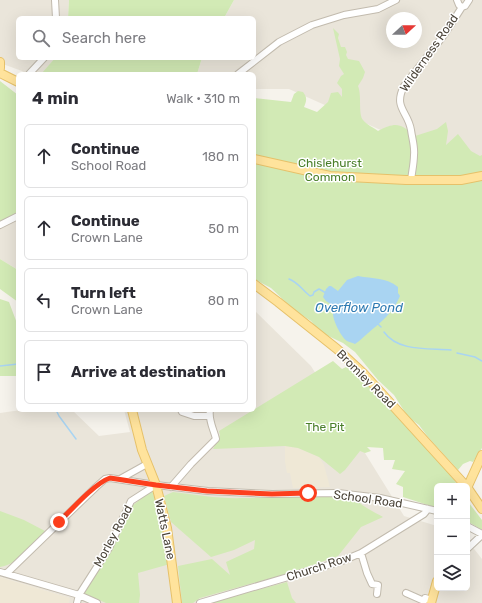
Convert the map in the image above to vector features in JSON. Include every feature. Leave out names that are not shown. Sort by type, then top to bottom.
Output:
[{"type":"main road","points":[[0,62],[0,68]]},
{"type":"main road","points":[[0,73],[16,81]]},
{"type":"main road","points":[[256,159],[330,176],[411,180],[461,180],[482,176]]},
{"type":"main road","name":"Bromley Road","points":[[256,286],[337,349],[364,374],[463,483]]},
{"type":"main road","name":"Watts Lane","points":[[132,412],[142,450],[156,485],[167,528],[177,603]]},
{"type":"main road","points":[[469,483],[482,455]]},
{"type":"main road","name":"Bromley Road","points":[[470,491],[482,509]]},
{"type":"main road","points":[[431,602],[434,591]]},
{"type":"street","points":[[55,0],[56,16]]},
{"type":"street","points":[[256,60],[279,42],[306,28],[337,16],[378,8],[396,0]]},
{"type":"street","points":[[457,0],[458,4],[462,7]]},
{"type":"street","name":"Wilderness Road","points":[[411,180],[414,154],[411,127],[400,105],[399,98],[408,81],[444,35],[462,7],[465,6],[469,0]]},
{"type":"street","points":[[31,72],[42,60]]},
{"type":"street","points":[[241,72],[256,60]]},
{"type":"street","points":[[0,226],[16,217]]},
{"type":"street","points":[[171,487],[190,464],[216,439],[210,413],[194,416],[182,412]]},
{"type":"street","points":[[3,572],[105,479],[120,479],[147,464]]},
{"type":"street","name":"School Road","points":[[120,479],[207,491],[272,494],[338,493],[380,498],[434,510]]},
{"type":"street","name":"Morley Road","points":[[77,603],[79,595],[109,548],[132,501],[156,485]]},
{"type":"street","name":"Church Row","points":[[200,603],[342,561],[361,553],[424,514],[428,509]]},
{"type":"street","points":[[470,528],[482,534],[470,546]]},
{"type":"street","points":[[361,553],[366,573],[372,584],[378,585],[377,594]]},
{"type":"street","points":[[3,572],[79,595],[97,603]]},
{"type":"street","points":[[406,593],[424,601],[425,598],[431,602]]},
{"type":"shaded area","points":[[0,0],[69,0],[68,16],[16,16],[16,60],[53,60],[44,72],[24,72],[0,63]]},
{"type":"shaded area","points":[[234,0],[482,0],[482,173],[479,174],[289,89],[256,89],[256,72],[198,72],[201,60],[256,60],[256,16],[225,16]]},
{"type":"shaded area","points":[[16,219],[16,269],[0,259],[0,226]]},
{"type":"shaded area","points":[[256,312],[311,366],[404,516],[434,525],[434,591],[470,591],[470,544],[482,559],[482,603],[69,603],[69,598],[0,577],[0,413],[16,411],[16,412],[74,412],[99,436],[130,432],[125,412],[256,412]]},
{"type":"shaded area","points":[[285,446],[298,448],[319,457],[324,465],[330,487],[293,488],[290,473],[287,473]]},
{"type":"shaded area","points":[[0,577],[70,598],[69,603],[0,603]]},
{"type":"green space","points":[[69,0],[234,0],[225,16],[68,16]]},
{"type":"green space","name":"Chislehurst Common","points":[[333,28],[339,34],[338,38],[341,47],[345,47],[348,59],[359,61],[365,72],[358,86],[361,113],[363,120],[366,123],[378,131],[389,126],[398,125],[405,128],[415,136],[437,129],[446,122],[448,131],[446,145],[458,134],[471,151],[480,156],[482,155],[482,448],[473,462],[470,461],[463,464],[458,470],[419,425],[408,417],[394,395],[378,380],[355,352],[343,343],[320,332],[311,321],[294,310],[271,288],[256,280],[256,98],[291,102],[294,94],[298,91],[303,92],[306,99],[304,107],[317,112],[328,102],[331,93],[338,92],[342,97],[342,89],[337,83],[344,74],[339,66],[340,59]]},
{"type":"green space","points":[[53,60],[201,60],[198,72],[43,72]]},
{"type":"green space","points":[[0,81],[16,93],[16,214],[0,223]]},
{"type":"green space","points":[[0,259],[16,269],[16,301],[0,289]]},
{"type":"green space","points":[[0,299],[9,302],[16,321],[16,376],[0,376]]},
{"type":"green space","name":"The Pit","points":[[333,361],[342,369],[348,366],[365,381],[450,473],[456,483],[434,483],[434,507],[403,497],[403,487],[396,484],[405,471],[392,469],[395,460],[384,460],[383,448],[367,447],[371,451],[365,453],[360,451],[340,474],[319,457],[298,448],[285,446],[213,449],[220,435],[219,431],[250,412],[256,412],[256,408]]},
{"type":"green space","points":[[152,490],[165,533],[170,564],[138,573],[140,595],[139,603],[106,603],[83,593],[132,506]]},
{"type":"green space","points":[[173,492],[226,498],[329,496],[357,500],[365,507],[383,517],[361,527],[338,556],[293,572],[200,598],[193,603],[182,603],[178,566],[212,559],[230,575],[226,562],[254,549],[255,540],[234,550],[211,557],[171,522],[164,496]]},
{"type":"green space","points":[[470,504],[482,520],[482,530],[470,523]]},
{"type":"green space","points":[[0,511],[24,520],[45,531],[19,558],[0,567]]},
{"type":"green space","points":[[287,582],[292,598],[296,603],[207,603]]},
{"type":"water","name":"Overflow Pond","points":[[358,276],[389,281],[398,287],[398,293],[400,296],[386,317],[355,344],[347,341],[342,336],[335,323],[333,312],[330,309],[332,305],[323,297],[329,286],[338,291],[347,280]]},
{"type":"waterway","points":[[289,279],[298,284],[310,296],[319,289],[326,293]]},
{"type":"waterway","points":[[377,323],[381,327]]},
{"type":"waterway","points":[[384,332],[397,343],[406,346],[424,349],[451,350]]},
{"type":"waterway","points":[[457,353],[475,357],[482,361]]},
{"type":"waterway","points":[[0,366],[16,364]]},
{"type":"waterway","points":[[57,412],[76,439]]},
{"type":"route","points":[[59,522],[105,479],[110,478],[207,491],[272,494],[308,493]]}]
